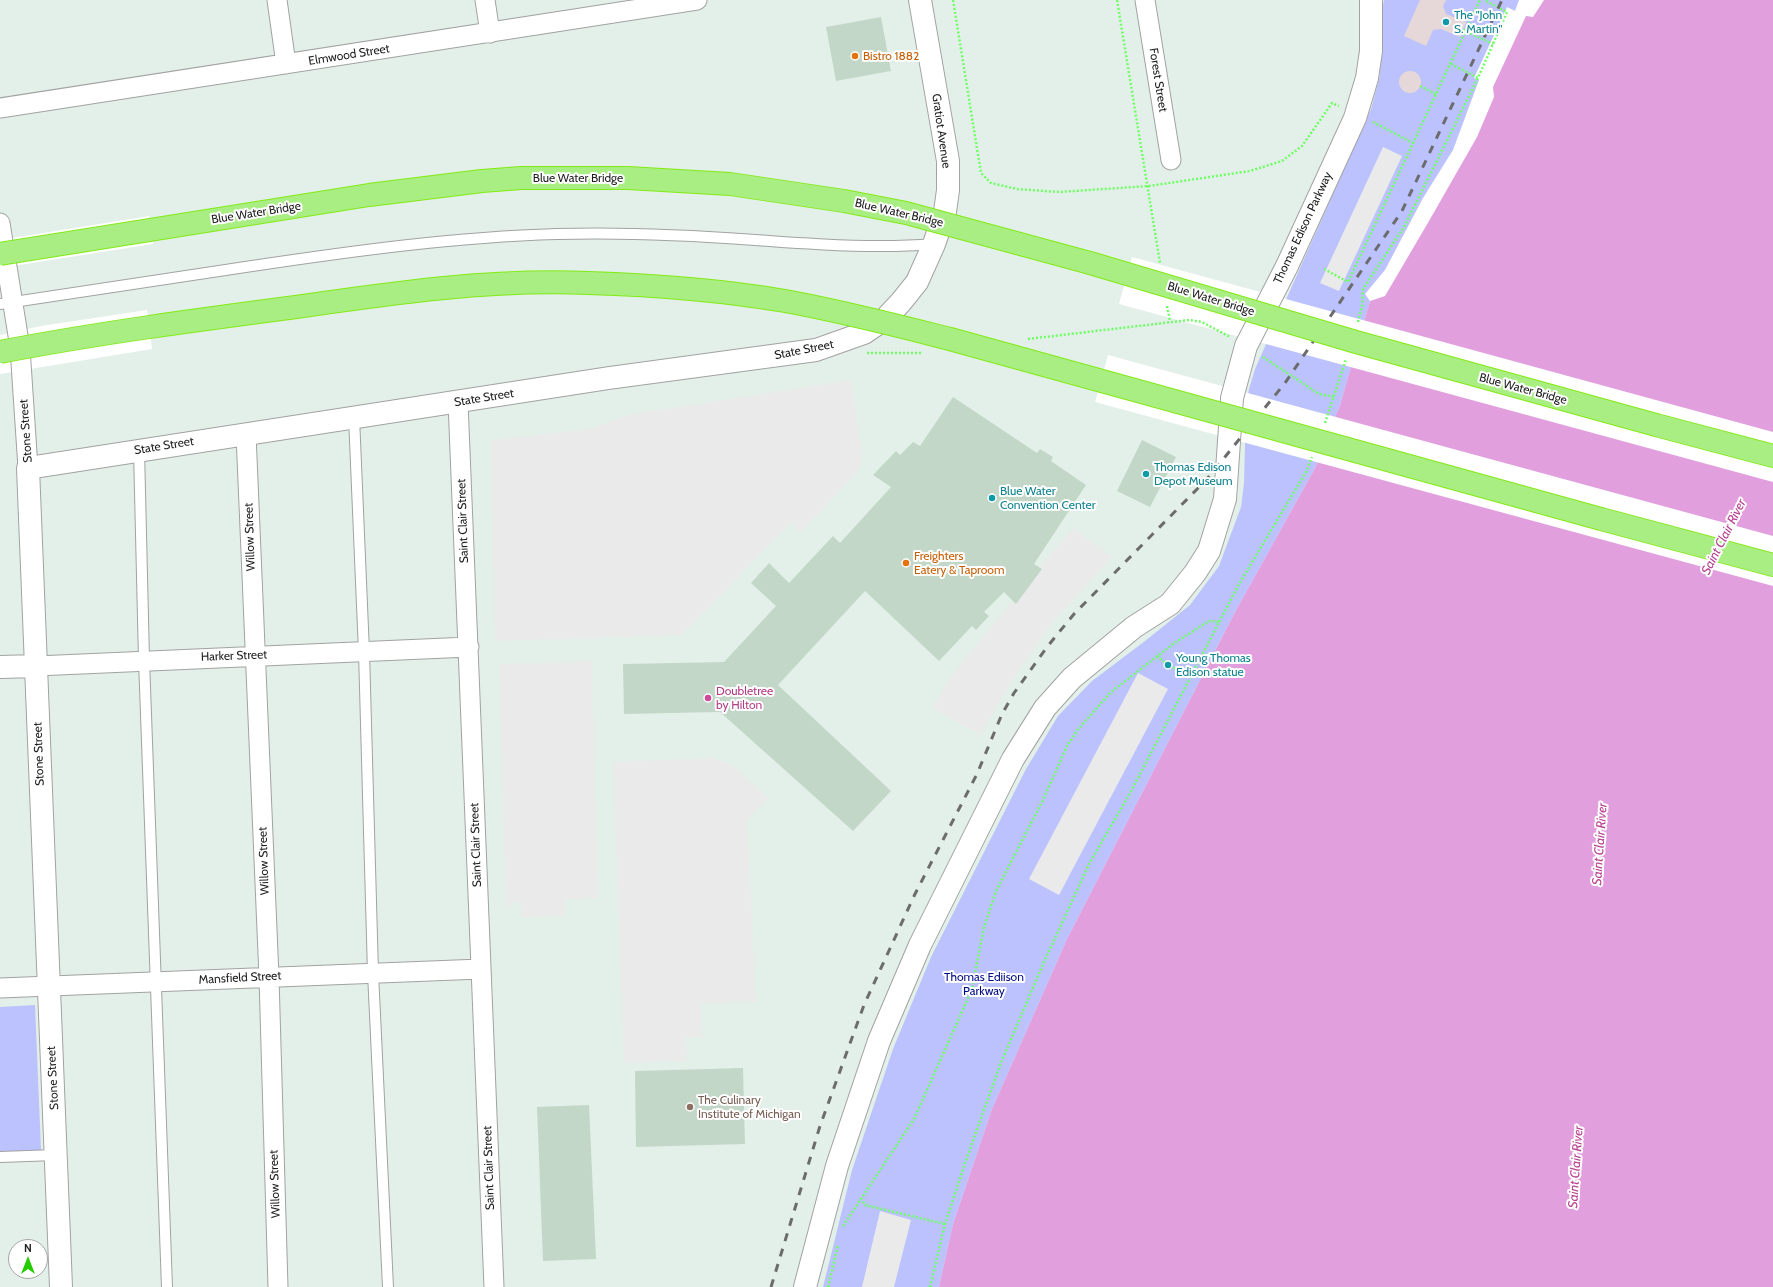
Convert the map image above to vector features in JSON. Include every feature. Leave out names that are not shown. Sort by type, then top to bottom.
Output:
[{"type":"highway","name":"Blue Water Bridge","points":[[0,254],[369,196],[482,181],[521,178],[628,178],[730,184],[790,192],[906,213],[1090,263],[1356,342],[1773,456]]},
{"type":"highway","points":[[0,352],[143,328],[368,297],[471,285],[523,282],[586,283],[722,292],[806,306],[871,319],[950,339],[1773,565]]},
{"type":"street","points":[[277,0],[286,64]]},
{"type":"street","points":[[486,0],[490,33]]},
{"type":"street","name":"Elmwood Street","points":[[0,108],[695,0]]},
{"type":"street","name":"Gratiot Avenue","points":[[917,282],[934,244],[945,212],[948,190],[948,161],[920,0]]},
{"type":"street","name":"Forest Street","points":[[1145,0],[1171,160]]},
{"type":"street","name":"Thomas Edison Parkway","points":[[805,1287],[837,1166],[879,1041],[920,945],[1013,759],[1045,708],[1072,678],[1134,627],[1170,604],[1195,574],[1209,551],[1221,517],[1225,499],[1232,398],[1246,346],[1286,266],[1356,113],[1367,78],[1371,51],[1371,0]]},
{"type":"street","name":"Stone Street","points":[[0,223],[7,303],[20,348],[28,468],[61,1287]]},
{"type":"street","name":"State Street","points":[[28,468],[609,378],[816,350],[864,333],[886,318],[917,282]]},
{"type":"street","name":"Saint Clair Street","points":[[458,402],[494,1287]]},
{"type":"street","name":"Willow Street","points":[[246,434],[269,977],[278,1287]]},
{"type":"street","name":"Harker Street","points":[[0,667],[364,652],[468,646]]},
{"type":"street","name":"Mansfield Street","points":[[0,988],[481,969]]},
{"type":"lane","points":[[7,303],[423,242],[492,236],[561,234],[651,235],[888,247],[934,244]]},
{"type":"lane","points":[[354,417],[364,652],[373,973],[388,1287]]},
{"type":"lane","points":[[139,450],[144,660],[167,1287]]},
{"type":"lane","points":[[0,1157],[56,1155]]},
{"type":"path","points":[[953,0],[981,173],[991,183],[1017,189],[1059,192],[1147,186],[1250,170],[1282,161],[1302,146],[1332,103],[1356,113],[1413,143]]},
{"type":"path","points":[[1117,0],[1161,268]]},
{"type":"path","points":[[1324,269],[1348,282],[1451,64],[1464,30],[1480,0]]},
{"type":"path","points":[[1355,329],[1362,306],[1363,289],[1404,227],[1478,78],[1508,12],[1484,0]]},
{"type":"path","points":[[1464,30],[1493,44]]},
{"type":"path","points":[[1451,64],[1478,78]]},
{"type":"path","points":[[1420,86],[1436,94]]},
{"type":"path","points":[[1166,298],[1170,321]]},
{"type":"path","points":[[1022,340],[1170,321],[1189,320],[1202,322],[1246,346],[1319,394],[1335,397]]},
{"type":"path","points":[[864,353],[929,352]]},
{"type":"path","points":[[1325,424],[1349,352]]},
{"type":"path","points":[[930,1287],[945,1224],[1000,1065],[1044,962],[1089,864],[1129,795],[1262,543],[1306,472],[1314,451]]},
{"type":"path","points":[[841,1231],[843,1224],[914,1119],[972,989],[984,926],[996,891],[1042,802],[1067,746],[1079,728],[1111,692],[1158,656],[1209,621],[1219,622]]},
{"type":"path","points":[[1158,656],[1168,665],[1191,676]]},
{"type":"path","points":[[861,1198],[865,1205],[945,1224]]},
{"type":"path","points":[[828,1287],[840,1238]]},
{"type":"green space","name":"Thomas Ediison Parkway","points":[[1384,0],[1527,0],[1465,141],[1370,301],[1340,405],[1315,468],[1235,612],[1067,939],[992,1109],[953,1224],[939,1287],[823,1287],[852,1170],[893,1049],[931,957],[1026,769],[1058,716],[1092,681],[1190,605],[1219,566],[1241,507],[1244,483],[1246,408],[1249,389],[1255,369],[1371,109],[1380,75],[1382,11]]},
{"type":"green space","points":[[35,1005],[41,1150],[0,1152],[0,1007]]},
{"type":"shaded area","points":[[1420,0],[1446,0],[1443,6],[1446,14],[1466,22],[1460,37],[1441,29],[1433,30],[1426,46],[1404,36]]},
{"type":"shaded area","points":[[1410,71],[1418,74],[1421,82],[1418,90],[1410,93],[1402,90],[1399,82],[1402,74]]},
{"type":"shaded area","points":[[1383,147],[1402,156],[1339,291],[1320,283]]},
{"type":"shaded area","points":[[851,380],[862,453],[859,470],[801,532],[791,522],[682,635],[495,641],[491,440],[591,429],[628,415]]},
{"type":"shaded area","points":[[1073,528],[1112,557],[1056,618],[1038,642],[1013,679],[980,735],[932,707],[956,670]]},
{"type":"shaded area","points":[[592,661],[598,898],[565,899],[565,916],[521,917],[521,903],[519,901],[512,903],[506,909],[499,664]]},
{"type":"shaded area","points":[[1138,673],[1168,689],[1059,895],[1029,879]]},
{"type":"shaded area","points":[[713,758],[732,765],[768,798],[747,821],[756,1002],[701,1003],[702,1037],[686,1037],[687,1061],[624,1062],[613,762]]},
{"type":"shaded area","points":[[880,1211],[911,1220],[894,1287],[862,1287]]},
{"type":"water","name":"Saint Clair River","points":[[1527,0],[1773,0],[1773,1287],[939,1287],[953,1224],[992,1109],[1067,939],[1235,612],[1315,468],[1340,405],[1370,301],[1379,295],[1465,141]]},
{"type":"pier","points":[[1519,0],[1544,0],[1533,17],[1526,16],[1493,87],[1494,97],[1477,137],[1429,221],[1385,296],[1370,301],[1365,294],[1385,270],[1423,198],[1453,150],[1479,80],[1474,78],[1507,7],[1515,11]]},
{"type":"pier","points":[[149,216],[153,244],[0,268],[0,240]]},
{"type":"pier","points":[[1132,257],[1773,432],[1773,482],[1119,304]]},
{"type":"pier","points":[[147,310],[152,349],[0,374],[0,335],[41,326]]},
{"type":"pier","points":[[1108,355],[1773,536],[1773,586],[1095,402]]},
{"type":"building","points":[[881,17],[891,71],[836,81],[826,27]]},
{"type":"building","points":[[953,397],[1037,453],[1040,449],[1053,457],[1051,461],[1086,485],[1034,564],[1042,569],[1016,604],[1004,592],[984,612],[989,616],[976,630],[972,626],[939,661],[865,591],[778,685],[891,791],[853,831],[720,712],[624,714],[623,664],[724,662],[776,606],[751,583],[769,563],[789,583],[833,536],[840,543],[891,487],[873,475],[896,451],[900,455],[913,442],[920,446]]},
{"type":"building","name":"Thomas Edison Depot Museum","points":[[1142,440],[1176,457],[1150,507],[1117,491]]},
{"type":"building","name":"The Culinary Institute of Michigan","points":[[743,1068],[745,1144],[636,1147],[635,1071]]},
{"type":"building","points":[[589,1105],[596,1259],[543,1261],[537,1107]]},
{"type":"railway","points":[[771,1287],[820,1126],[864,1005],[915,894],[977,774],[1002,714],[1014,693],[1047,647],[1074,614],[1207,479],[1285,383],[1402,211],[1502,0]]},
{"type":"place","name":"The \"John S. Martin\"","points":[[1446,22]]},
{"type":"place","name":"Bistro 1882","points":[[855,56]]},
{"type":"place","name":"Thomas Edison Depot Museum","points":[[1146,474]]},
{"type":"place","name":"Blue Water Convention Center","points":[[992,498]]},
{"type":"place","name":"Freighters Eatery & Taproom","points":[[906,563]]},
{"type":"place","name":"Young Thomas Edison statue","points":[[1168,665]]},
{"type":"place","name":"Doubletree by Hilton","points":[[708,698]]},
{"type":"place","name":"The Culinary Institute of Michigan","points":[[690,1107]]}]
